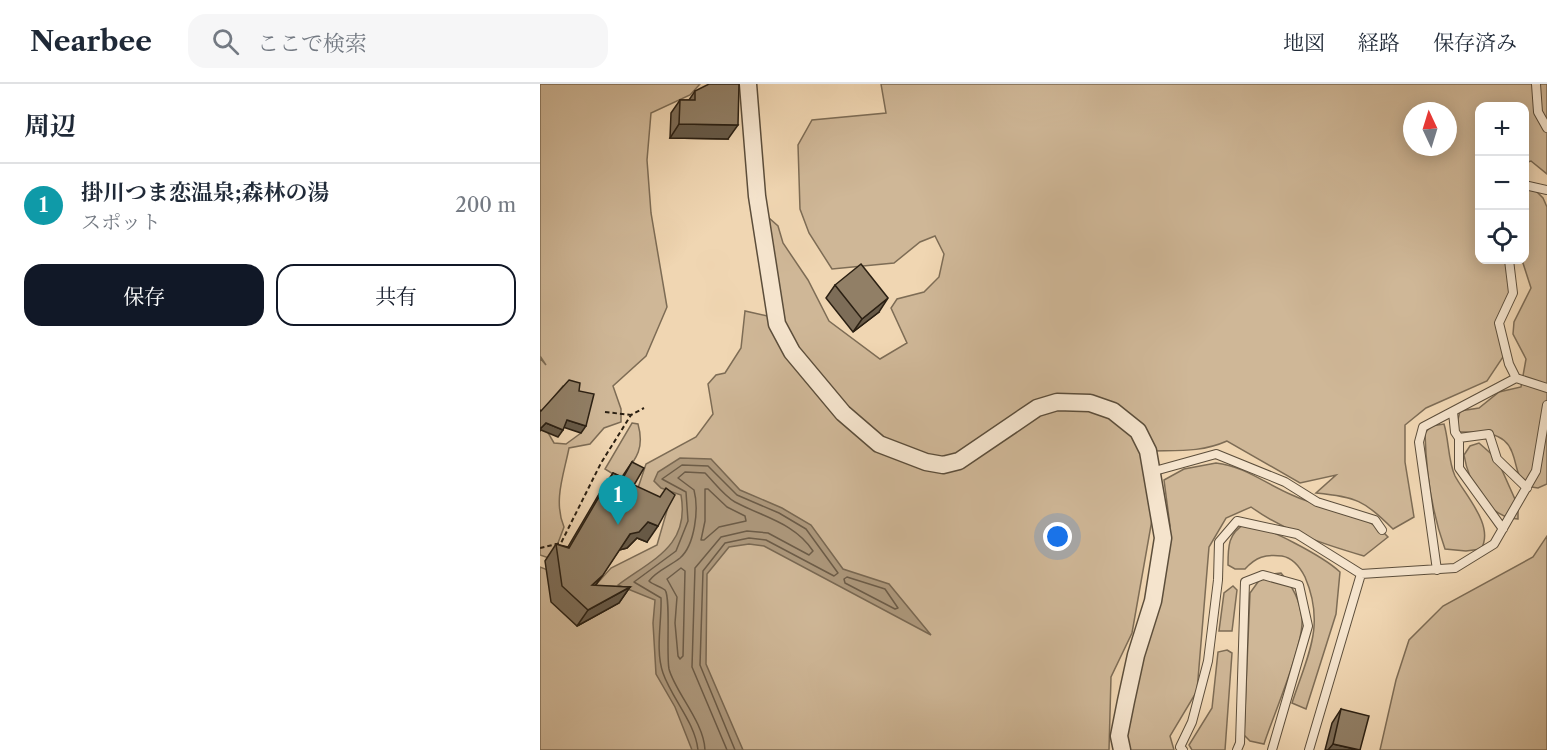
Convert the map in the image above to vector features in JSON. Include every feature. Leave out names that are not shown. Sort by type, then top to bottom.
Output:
[{"type":"street","points":[[747,84],[757,196],[777,324],[792,352],[843,413],[879,444],[926,462],[943,465],[959,461],[1037,408],[1057,402],[1090,403],[1119,415],[1138,431],[1148,451],[1163,538],[1154,601],[1136,655],[1119,736],[1122,750]]},
{"type":"lane","points":[[1536,84],[1538,112],[1547,128]]},
{"type":"lane","points":[[1529,186],[1547,190]]},
{"type":"lane","points":[[1509,264],[1513,293],[1499,323],[1516,378]]},
{"type":"lane","points":[[1437,570],[1419,442],[1423,427],[1516,378],[1547,388]]},
{"type":"lane","points":[[1183,750],[1180,747],[1192,722],[1208,661],[1218,580],[1219,542],[1237,521],[1298,534],[1361,574],[1455,568],[1494,544],[1527,488],[1536,471],[1547,405]]},
{"type":"lane","points":[[1453,412],[1455,432],[1459,438],[1459,468],[1503,530]]},
{"type":"lane","points":[[1459,438],[1489,434],[1497,459],[1527,488]]},
{"type":"lane","points":[[1151,472],[1216,454],[1285,482],[1317,502],[1375,520],[1382,530]]},
{"type":"lane","points":[[1309,750],[1361,574]]},
{"type":"lane","points":[[1236,750],[1240,743],[1245,582],[1263,575],[1299,585],[1308,626],[1272,750]]},
{"type":"path","points":[[540,548],[561,543],[601,463],[631,415],[644,408]]},
{"type":"path","points":[[605,412],[631,415]]},
{"type":"shaded area","points":[[540,84],[700,84],[690,95],[651,113],[647,160],[651,213],[667,307],[646,356],[613,386],[621,409],[621,422],[604,428],[590,444],[569,448],[559,497],[564,527],[552,559],[540,555],[540,419],[554,443],[566,444],[581,433],[575,391],[563,386],[540,414],[540,358],[546,365],[540,356]]},
{"type":"shaded area","points":[[881,84],[1547,84],[1547,174],[1529,162],[1529,102],[1475,102],[1475,264],[1506,264],[1516,289],[1499,323],[1509,348],[1487,381],[1426,408],[1405,425],[1405,462],[1414,517],[1393,529],[1359,502],[1341,496],[1316,493],[1336,475],[1300,483],[1227,441],[1198,449],[1148,451],[1156,497],[1132,633],[1111,677],[1109,750],[540,750],[540,567],[553,572],[577,626],[611,607],[583,599],[611,568],[657,545],[668,507],[638,488],[646,464],[696,437],[713,414],[708,384],[716,375],[725,373],[741,348],[745,311],[776,318],[769,218],[778,226],[783,243],[808,280],[829,321],[880,359],[907,343],[891,308],[897,299],[924,292],[939,277],[944,254],[935,236],[920,242],[894,263],[832,269],[809,233],[800,209],[798,145],[812,120],[886,113]]},
{"type":"shaded area","points":[[1529,187],[1532,187],[1543,198],[1547,207],[1547,484],[1538,488],[1525,486],[1518,473],[1512,452],[1503,439],[1488,433],[1455,432],[1460,411],[1479,408],[1499,392],[1521,387],[1526,359],[1513,334],[1514,322],[1531,288],[1523,264],[1529,264]]},
{"type":"shaded area","points":[[632,423],[638,424],[640,447],[635,459],[621,479],[605,469]]},
{"type":"shaded area","points":[[1444,424],[1455,476],[1482,521],[1484,540],[1481,549],[1466,551],[1445,549],[1440,535],[1431,492],[1425,433],[1431,426]]},
{"type":"shaded area","points":[[1479,443],[1497,459],[1518,506],[1518,519],[1497,512],[1488,505],[1475,486],[1464,455],[1470,446]]},
{"type":"shaded area","points":[[1216,463],[1236,468],[1304,500],[1355,515],[1378,528],[1388,537],[1364,556],[1305,536],[1278,524],[1251,507],[1226,518],[1209,547],[1197,691],[1170,736],[1174,750],[1122,750],[1170,526],[1164,480],[1184,469]]},
{"type":"shaded area","points":[[1245,524],[1266,530],[1294,543],[1340,572],[1336,614],[1306,709],[1292,703],[1312,641],[1314,611],[1311,595],[1301,570],[1286,557],[1261,557],[1245,569],[1235,569],[1228,565],[1232,536]]},
{"type":"shaded area","points":[[1547,536],[1547,750],[1380,750],[1396,680],[1409,640],[1443,606],[1533,557]]},
{"type":"shaded area","points":[[1281,573],[1298,600],[1302,619],[1301,631],[1293,663],[1264,744],[1250,741],[1244,735],[1250,593],[1263,575]]},
{"type":"shaded area","points":[[1233,586],[1237,590],[1232,631],[1219,631],[1224,593]]},
{"type":"shaded area","points":[[1227,650],[1232,653],[1225,750],[1192,750],[1189,745],[1212,708],[1218,652]]},
{"type":"water","points":[[680,458],[711,459],[740,490],[782,508],[811,525],[843,569],[889,584],[931,635],[764,546],[749,544],[729,547],[707,574],[706,664],[743,750],[692,750],[675,707],[656,674],[653,623],[655,600],[618,585],[656,559],[674,539],[680,527],[681,495],[661,488],[654,481],[658,472]]},
{"type":"building","points":[[709,84],[739,84],[738,125],[679,124],[680,100],[695,100],[695,91]]},
{"type":"building","points":[[861,264],[888,298],[862,319],[835,285]]},
{"type":"building","points":[[569,380],[580,383],[579,391],[594,394],[586,426],[567,420],[563,430],[546,423],[540,429],[540,410]]},
{"type":"building","points":[[632,462],[644,468],[634,485],[660,497],[666,488],[675,495],[658,526],[648,522],[639,532],[630,534],[603,575],[592,585],[630,587],[588,610],[562,586],[556,544],[569,548],[613,473],[623,478]]},
{"type":"building","points":[[1341,709],[1369,716],[1360,750],[1333,744]]},
{"type":"place","name":"掛川つま恋温泉;森林の湯","points":[[618,525]]}]
